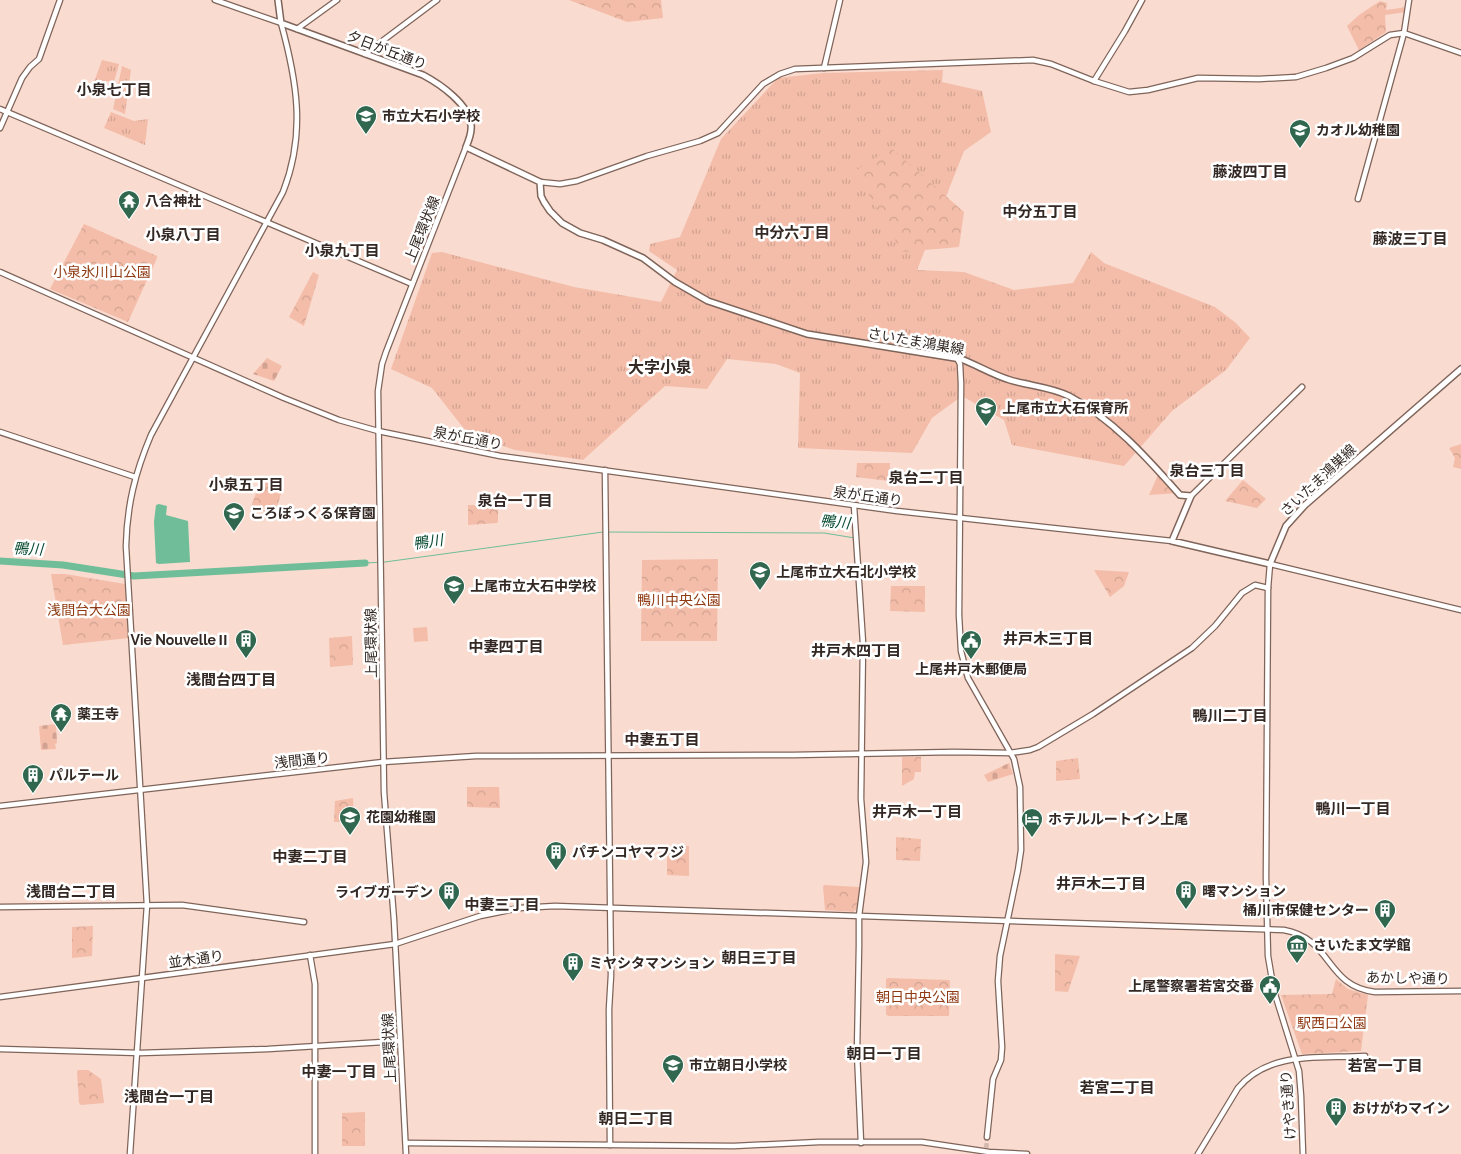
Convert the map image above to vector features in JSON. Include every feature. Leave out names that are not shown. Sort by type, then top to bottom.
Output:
[{"type":"main road","points":[[278,0],[281,23]]},
{"type":"main road","name":"夕日が丘通り","points":[[281,23],[423,75],[437,83],[453,96],[470,117],[471,131],[466,148]]},
{"type":"main road","points":[[466,148],[540,182]]},
{"type":"main road","name":"さいたま鴻巣線","points":[[540,182],[541,196],[544,202],[562,223],[580,233],[604,240],[643,258],[675,282],[708,301],[807,334],[957,358],[978,365],[1009,380],[1050,389],[1067,395],[1090,408],[1142,453],[1180,495],[1191,496]]},
{"type":"main road","name":"さいたま鴻巣線","points":[[1270,564],[1286,526],[1305,505],[1461,369]]},
{"type":"main road","points":[[1191,496],[1172,541],[1270,564]]},
{"type":"street","points":[[0,128],[22,78],[39,59],[60,0]]},
{"type":"street","points":[[130,1154],[147,905],[127,520],[135,478],[151,435],[283,192],[292,166],[298,117],[291,58],[281,23],[215,0]]},
{"type":"street","points":[[297,29],[337,0]]},
{"type":"street","points":[[365,54],[437,0]]},
{"type":"street","points":[[824,68],[840,0]]},
{"type":"street","points":[[1094,81],[1142,0]]},
{"type":"street","points":[[1358,199],[1404,33],[1409,0]]},
{"type":"street","points":[[540,182],[560,184],[577,181],[647,156],[700,141],[718,133],[763,84],[772,78],[795,69],[1033,60],[1051,64],[1129,92],[1148,90],[1182,80],[1198,78],[1288,78],[1326,68],[1353,58],[1390,35],[1404,33],[1461,53]]},
{"type":"street","points":[[0,109],[412,284]]},
{"type":"street","name":"上尾環状線","points":[[406,1154],[395,944],[384,792],[378,391],[382,364],[466,148]]},
{"type":"street","name":"泉が丘通り","points":[[0,272],[310,410],[378,431],[500,456],[854,506],[1172,541]]},
{"type":"street","points":[[957,358],[960,364],[959,615],[961,651],[968,678],[1014,759],[1019,776],[1021,850],[1000,956],[998,980],[1001,1060],[993,1079],[987,1137]]},
{"type":"street","points":[[1191,496],[1302,387]]},
{"type":"street","points":[[0,432],[135,478]]},
{"type":"street","points":[[605,470],[611,975],[609,1009],[610,1145]]},
{"type":"street","points":[[854,506],[863,643],[861,799],[866,862],[859,916],[857,1052],[861,1143]]},
{"type":"street","points":[[1270,564],[1461,610]]},
{"type":"street","name":"けやき通り","points":[[1270,564],[1268,588],[1267,930],[1270,978],[1296,1058],[1302,1096],[1302,1154]]},
{"type":"street","name":"浅間通り","points":[[0,806],[383,762],[476,756],[861,752],[1010,753],[1030,750],[1038,747],[1132,689],[1192,648],[1215,626],[1242,593],[1255,585],[1268,588]]},
{"type":"street","points":[[0,907],[182,905],[304,922]]},
{"type":"street","name":"並木通り","points":[[0,997],[395,944],[495,912],[519,908],[555,906],[609,907],[859,916]]},
{"type":"street","name":"あかしや通り","points":[[859,916],[1284,930],[1306,937],[1317,946],[1339,976],[1363,990],[1374,992],[1461,990]]},
{"type":"street","points":[[310,955],[315,984],[315,1154]]},
{"type":"street","points":[[0,1049],[137,1053],[316,1047],[400,1041]]},
{"type":"street","points":[[1198,1154],[1232,1096],[1244,1080],[1266,1066],[1296,1058],[1365,1056]]},
{"type":"street","points":[[406,1143],[734,1146],[819,1142],[922,1142],[989,1152],[1027,1154]]},
{"type":"green space","points":[[569,0],[661,0],[663,18],[627,22]]},
{"type":"green space","points":[[1380,1],[1387,3],[1386,10],[1407,7],[1406,12],[1385,15],[1386,32],[1359,50],[1347,26],[1359,15]]},
{"type":"green space","points":[[102,60],[119,64],[114,82],[104,81],[103,87],[94,82]]},
{"type":"green space","points":[[122,66],[131,70],[125,114],[113,109]]},
{"type":"green space","points":[[943,70],[942,82],[982,91],[991,132],[964,151],[917,270],[964,272],[1014,290],[1073,283],[1091,252],[1104,263],[1215,307],[1236,323],[1250,338],[1226,370],[1172,411],[1124,466],[1012,445],[1004,420],[962,396],[932,418],[912,453],[798,448],[800,373],[776,364],[727,359],[707,389],[665,386],[583,460],[515,450],[469,435],[432,388],[391,369],[432,253],[442,252],[574,287],[661,302],[677,270],[649,251],[650,244],[680,237],[721,139],[778,78],[823,73]]},
{"type":"green space","points":[[111,112],[134,121],[148,119],[145,145],[104,128]]},
{"type":"green space","points":[[891,148],[964,212],[959,247],[902,252],[855,171]]},
{"type":"green space","name":"小泉氷川山公園","points":[[84,224],[157,256],[128,322],[50,289]]},
{"type":"green space","points":[[313,272],[319,275],[304,326],[289,317]]},
{"type":"green space","points":[[267,358],[282,366],[274,381],[253,374]]},
{"type":"green space","points":[[1461,444],[1461,469],[1453,467],[1455,458],[1449,448]]},
{"type":"green space","points":[[857,463],[890,463],[889,481],[856,477]]},
{"type":"green space","points":[[1159,473],[1178,493],[1149,495]]},
{"type":"green space","points":[[262,477],[283,488],[274,515],[251,507]]},
{"type":"green space","points":[[1243,480],[1266,499],[1257,508],[1225,501]]},
{"type":"green space","points":[[468,505],[498,506],[497,523],[468,525]]},
{"type":"green space","name":"鴨川中央公園","points":[[718,559],[717,641],[641,641],[642,560]]},
{"type":"green space","points":[[1094,570],[1129,572],[1124,586],[1110,597]]},
{"type":"green space","name":"浅間台大公園","points":[[51,574],[65,574],[125,584],[129,638],[63,645]]},
{"type":"green space","points":[[891,586],[925,586],[925,612],[890,611]]},
{"type":"green space","points":[[427,627],[428,641],[414,642],[413,628]]},
{"type":"green space","points":[[352,636],[353,665],[330,667],[329,638]]},
{"type":"green space","points":[[56,724],[56,749],[41,750],[39,726]]},
{"type":"green space","points":[[902,757],[921,757],[921,772],[915,772],[914,779],[902,786]]},
{"type":"green space","points":[[1078,758],[1080,779],[1056,781],[1056,761]]},
{"type":"green space","points":[[1009,763],[1013,774],[988,782],[984,775]]},
{"type":"green space","points":[[467,787],[499,787],[500,808],[467,807]]},
{"type":"green space","points":[[353,798],[354,822],[334,822],[335,801]]},
{"type":"green space","points":[[896,837],[921,839],[920,861],[896,860]]},
{"type":"green space","points":[[667,846],[689,846],[689,876],[667,875]]},
{"type":"green space","points":[[824,885],[859,887],[861,889],[857,909],[853,912],[825,910]]},
{"type":"green space","points":[[93,926],[92,956],[72,958],[72,927]]},
{"type":"green space","points":[[1055,954],[1080,956],[1068,992],[1055,991]]},
{"type":"green space","name":"朝日中央公園","points":[[886,979],[949,980],[949,1016],[888,1016],[886,1014]]},
{"type":"green space","name":"駅西口公園","points":[[1336,979],[1348,989],[1368,995],[1361,1051],[1302,1054],[1281,995],[1332,994]]},
{"type":"green space","points":[[78,1070],[88,1070],[101,1079],[104,1103],[81,1105],[79,1103]]},
{"type":"green space","points":[[365,1112],[365,1146],[342,1146],[342,1113]]},
{"type":"shaded area","points":[[156,505],[167,506],[166,515],[188,521],[190,562],[156,563],[154,522]]},
{"type":"waterway","name":"鴨川","points":[[365,563],[385,562],[603,532],[824,533],[855,538]]},
{"type":"waterway","name":"鴨川","points":[[0,561],[63,565],[134,576],[365,563]]},
{"type":"tunnel","points":[[986,1154],[987,1137]]},
{"type":"place","name":"市立大石小学校","points":[[366,135]]},
{"type":"place","name":"カオル幼稚園","points":[[1300,149]]},
{"type":"place","name":"八合神社","points":[[129,220]]},
{"type":"place","name":"上尾市立大石保育所","points":[[986,427]]},
{"type":"place","name":"ころぽっくる保育園","points":[[234,532]]},
{"type":"place","name":"上尾市立大石北小学校","points":[[760,591]]},
{"type":"place","name":"上尾市立大石中学校","points":[[454,605]]},
{"type":"place","name":"Vie NouvelleⅡ","points":[[246,659]]},
{"type":"place","name":"上尾井戸木郵便局","points":[[971,660]]},
{"type":"place","name":"薬王寺","points":[[61,733]]},
{"type":"place","name":"パルテール","points":[[33,794]]},
{"type":"place","name":"花園幼稚園","points":[[350,836]]},
{"type":"place","name":"ホテルルートイン上尾","points":[[1032,838]]},
{"type":"place","name":"パチンコヤマフジ","points":[[556,871]]},
{"type":"place","name":"曙マンション","points":[[1186,910]]},
{"type":"place","name":"ライブガーデン","points":[[449,911]]},
{"type":"place","name":"桶川市保健センター","points":[[1385,929]]},
{"type":"place","name":"さいたま文学館","points":[[1297,964]]},
{"type":"place","name":"ミヤシタマンション","points":[[573,982]]},
{"type":"place","name":"上尾警察署若宮交番","points":[[1270,1005]]},
{"type":"place","name":"市立朝日小学校","points":[[673,1084]]},
{"type":"place","name":"おけがわマイン","points":[[1336,1127]]},
{"type":"district","name":"小泉七丁目","points":[[114,90]]},
{"type":"district","name":"藤波四丁目","points":[[1250,172]]},
{"type":"district","name":"中分五丁目","points":[[1040,212]]},
{"type":"district","name":"中分六丁目","points":[[792,233]]},
{"type":"district","name":"小泉八丁目","points":[[183,235]]},
{"type":"district","name":"藤波三丁目","points":[[1410,239]]},
{"type":"district","name":"小泉九丁目","points":[[342,251]]},
{"type":"district","name":"大字小泉","points":[[660,367]]},
{"type":"district","name":"泉台三丁目","points":[[1207,471]]},
{"type":"district","name":"泉台二丁目","points":[[926,478]]},
{"type":"district","name":"小泉五丁目","points":[[246,485]]},
{"type":"district","name":"泉台一丁目","points":[[515,501]]},
{"type":"district","name":"井戸木三丁目","points":[[1048,639]]},
{"type":"district","name":"中妻四丁目","points":[[506,647]]},
{"type":"district","name":"井戸木四丁目","points":[[856,651]]},
{"type":"district","name":"浅間台四丁目","points":[[231,680]]},
{"type":"district","name":"鴨川二丁目","points":[[1230,716]]},
{"type":"district","name":"中妻五丁目","points":[[662,740]]},
{"type":"district","name":"鴨川一丁目","points":[[1353,809]]},
{"type":"district","name":"井戸木一丁目","points":[[917,812]]},
{"type":"district","name":"中妻二丁目","points":[[310,857]]},
{"type":"district","name":"井戸木二丁目","points":[[1101,884]]},
{"type":"district","name":"浅間台二丁目","points":[[71,892]]},
{"type":"district","name":"中妻三丁目","points":[[502,905]]},
{"type":"district","name":"朝日三丁目","points":[[759,958]]},
{"type":"district","name":"朝日一丁目","points":[[884,1054]]},
{"type":"district","name":"若宮一丁目","points":[[1385,1066]]},
{"type":"district","name":"中妻一丁目","points":[[339,1072]]},
{"type":"district","name":"若宮二丁目","points":[[1117,1088]]},
{"type":"district","name":"浅間台一丁目","points":[[169,1097]]},
{"type":"district","name":"朝日二丁目","points":[[636,1119]]}]
